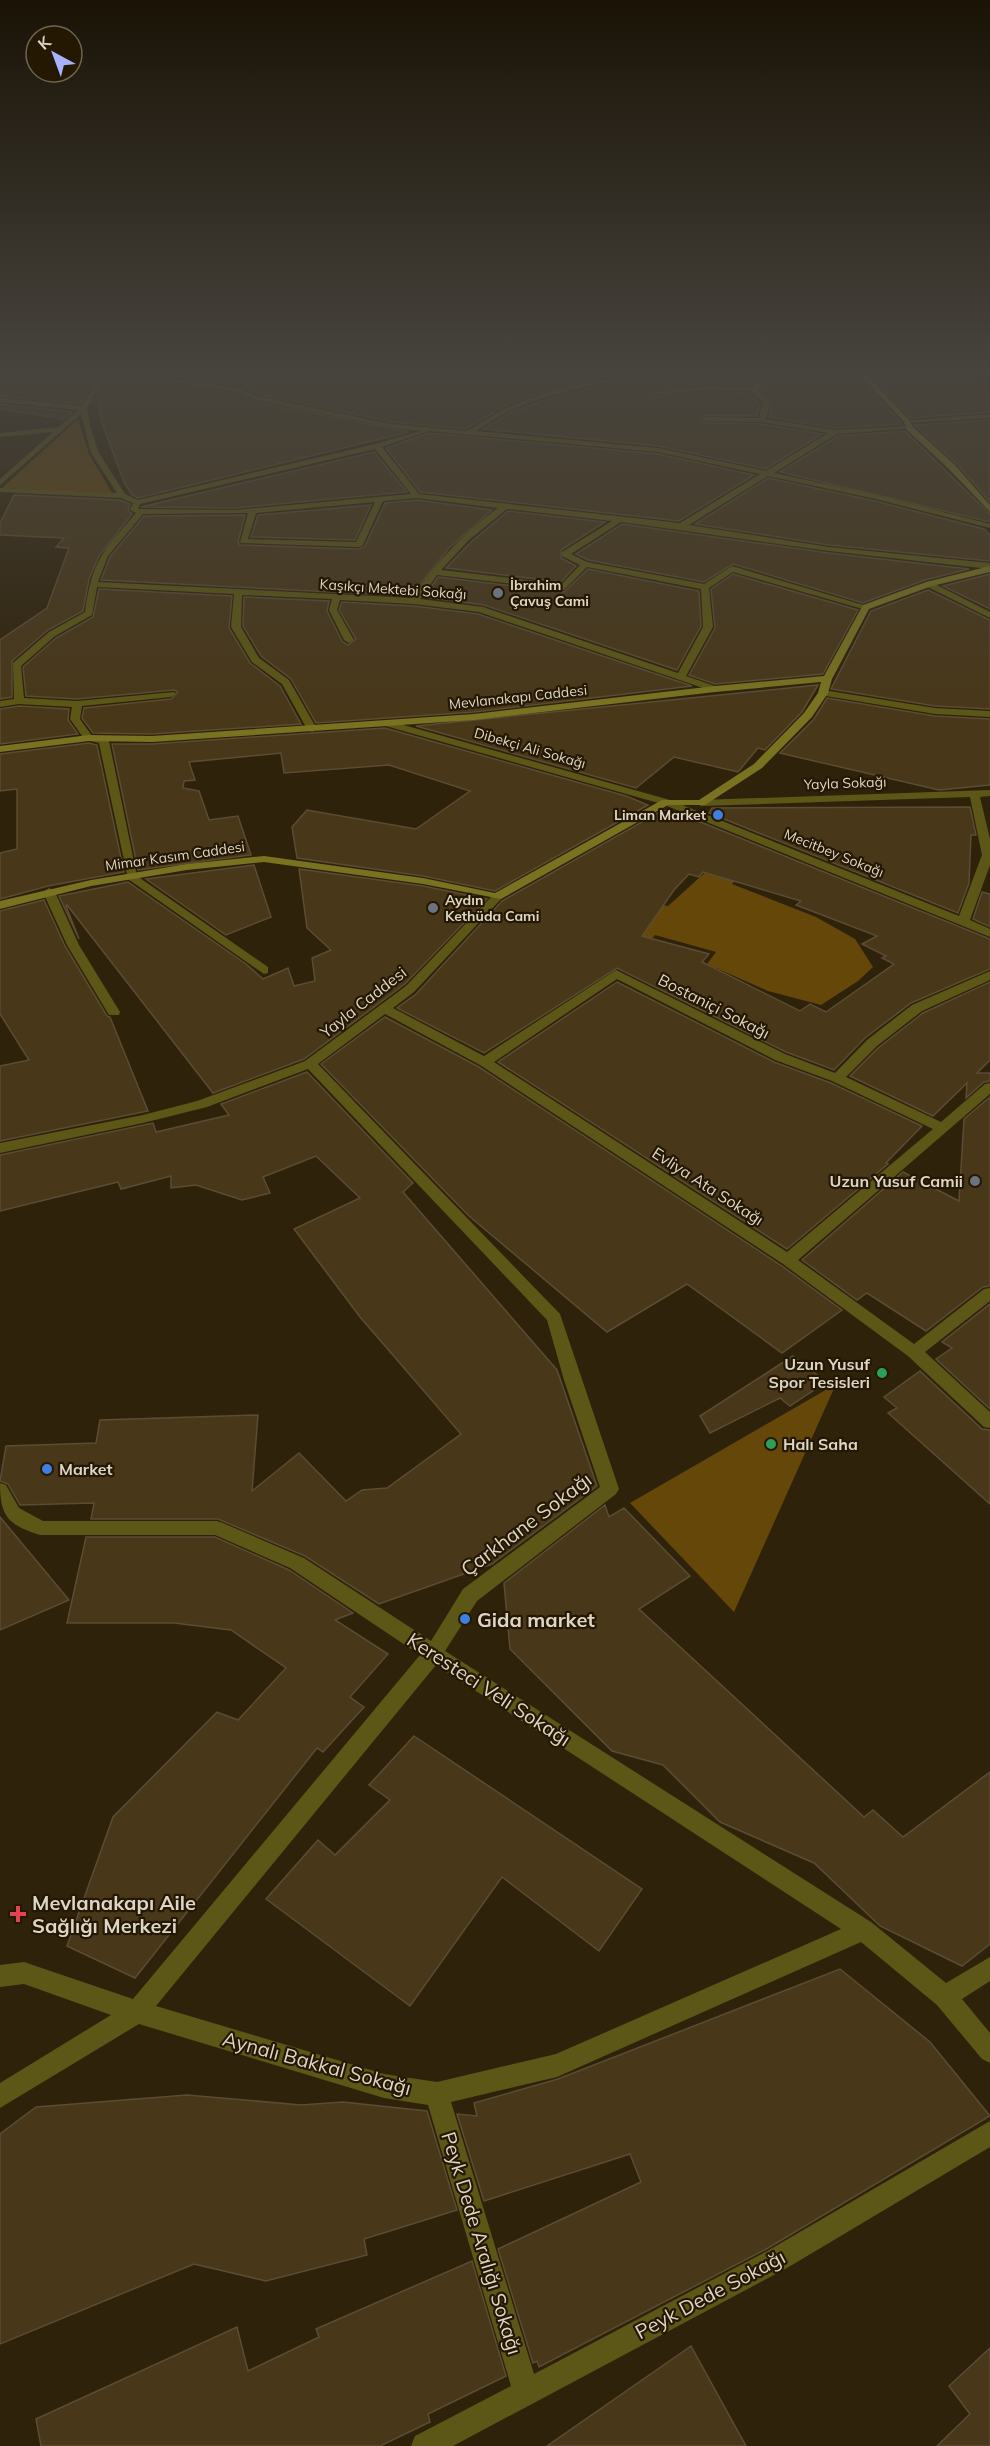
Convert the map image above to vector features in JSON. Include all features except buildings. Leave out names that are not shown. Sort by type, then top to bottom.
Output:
[{"type":"street","points":[[113,481],[122,496]]},
{"type":"street","points":[[0,490],[122,496],[137,502],[226,481]]},
{"type":"street","points":[[405,481],[417,496]]},
{"type":"street","points":[[681,526],[752,481]]},
{"type":"street","points":[[804,481],[990,526]]},
{"type":"street","points":[[964,481],[990,510]]},
{"type":"street","points":[[137,502],[134,510],[141,512],[235,512],[417,496],[681,526],[829,549],[990,568]]},
{"type":"street","points":[[253,509],[243,541],[359,545],[380,499]]},
{"type":"street","points":[[414,601],[433,572],[480,524],[505,506]]},
{"type":"street","points":[[19,701],[16,665],[52,634],[89,614],[93,584],[104,555],[141,512]]},
{"type":"street","points":[[620,519],[565,554],[585,564],[705,588],[732,569],[866,607],[929,584],[990,568]]},
{"type":"street","points":[[433,572],[564,587],[585,564]]},
{"type":"street","name":"Kaşıkçı Mektebi Sokağı","points":[[93,584],[336,599],[414,601],[480,609],[682,675],[715,688]]},
{"type":"street","points":[[929,584],[990,615]]},
{"type":"street","points":[[682,675],[708,627],[705,588]]},
{"type":"street","points":[[238,592],[236,627],[255,660],[286,682],[312,729]]},
{"type":"street","points":[[336,599],[333,610],[349,640]]},
{"type":"street","points":[[701,802],[759,766],[808,715],[823,693],[827,679],[866,607]]},
{"type":"street","name":"Mevlanakapı Caddesi","points":[[0,749],[89,738],[152,739],[474,717],[715,688],[827,679]]},
{"type":"street","points":[[823,693],[935,711],[990,714]]},
{"type":"street","points":[[0,704],[19,701],[76,704],[171,694]]},
{"type":"street","points":[[76,704],[75,719],[89,738],[104,741],[132,877],[264,970]]},
{"type":"street","name":"Dibekçi Ali Sokağı","points":[[386,723],[666,802]]},
{"type":"street","name":"Yayla Sokağı","points":[[701,802],[990,793]]},
{"type":"street","points":[[963,922],[988,855],[974,794]]},
{"type":"street","name":"Yayla Caddesi","points":[[0,1148],[143,1119],[202,1104],[310,1064],[410,989],[497,897],[666,802],[701,802]]},
{"type":"street","name":"Meсitbey Sokağı","points":[[666,802],[990,933]]},
{"type":"street","name":"Mimar Kasım Caddesi","points":[[0,905],[49,892],[187,867],[264,859],[423,881],[497,897]]},
{"type":"street","points":[[49,892],[73,945],[114,1012]]},
{"type":"street","name":"Bostaniçi Sokağı","points":[[485,1062],[616,974],[780,1058],[837,1078],[942,1128]]},
{"type":"street","points":[[837,1078],[872,1043],[917,1008],[990,975]]},
{"type":"street","name":"Evliya Ata Sokağı","points":[[386,1009],[485,1062],[788,1260],[914,1352],[990,1422]]},
{"type":"street","name":"Çarkhane Sokağı","points":[[0,2096],[137,2012],[433,1654],[470,1595],[610,1489],[572,1380],[554,1318],[310,1064]]},
{"type":"street","points":[[788,1260],[990,1087]]},
{"type":"street","points":[[914,1352],[990,1293]]},
{"type":"street","name":"Keresteci Veli Sokağı","points":[[0,1490],[13,1513],[40,1528],[218,1528],[297,1563],[433,1654],[863,1930],[945,1997],[990,2051]]},
{"type":"street","name":"Aynalı Bakkal Sokağı","points":[[0,1976],[24,1973],[137,2012],[384,2086],[437,2094],[557,2065],[863,1930]]},
{"type":"street","points":[[945,1997],[990,1968]]},
{"type":"street","name":"Peyk Dede Aralığı Sokağı","points":[[437,2094],[526,2391]]},
{"type":"street","name":"Peyk Dede Sokağı","points":[[425,2446],[778,2259],[990,2133]]},
{"type":"shaded area","points":[[10,481],[105,481],[112,493],[2,488]]},
{"type":"shaded area","points":[[719,860],[749,865],[732,884],[816,917],[855,939],[873,967],[858,981],[821,1005],[768,991],[707,964],[716,952],[655,935],[644,949],[636,900],[668,906]]},
{"type":"shaded area","name":"Halı Saha","points":[[836,1384],[734,1612],[630,1503]]},
{"type":"place","name":"İbrahim Çavuş Cami","points":[[498,593]]},
{"type":"place","name":"Liman Market","points":[[718,815]]},
{"type":"place","name":"Aydın Kethüda Cami","points":[[433,908]]},
{"type":"place","name":"Uzun Yusuf Camii","points":[[975,1181]]},
{"type":"place","name":"Uzun Yusuf Spor Tesisleri","points":[[882,1373]]},
{"type":"place","name":"Halı Saha","points":[[771,1444]]},
{"type":"place","name":"Market","points":[[47,1469]]},
{"type":"place","name":"Gida market","points":[[465,1619]]},
{"type":"place","name":"Mevlanakapı Aile Sağlığı Merkezi","points":[[18,1914]]}]
